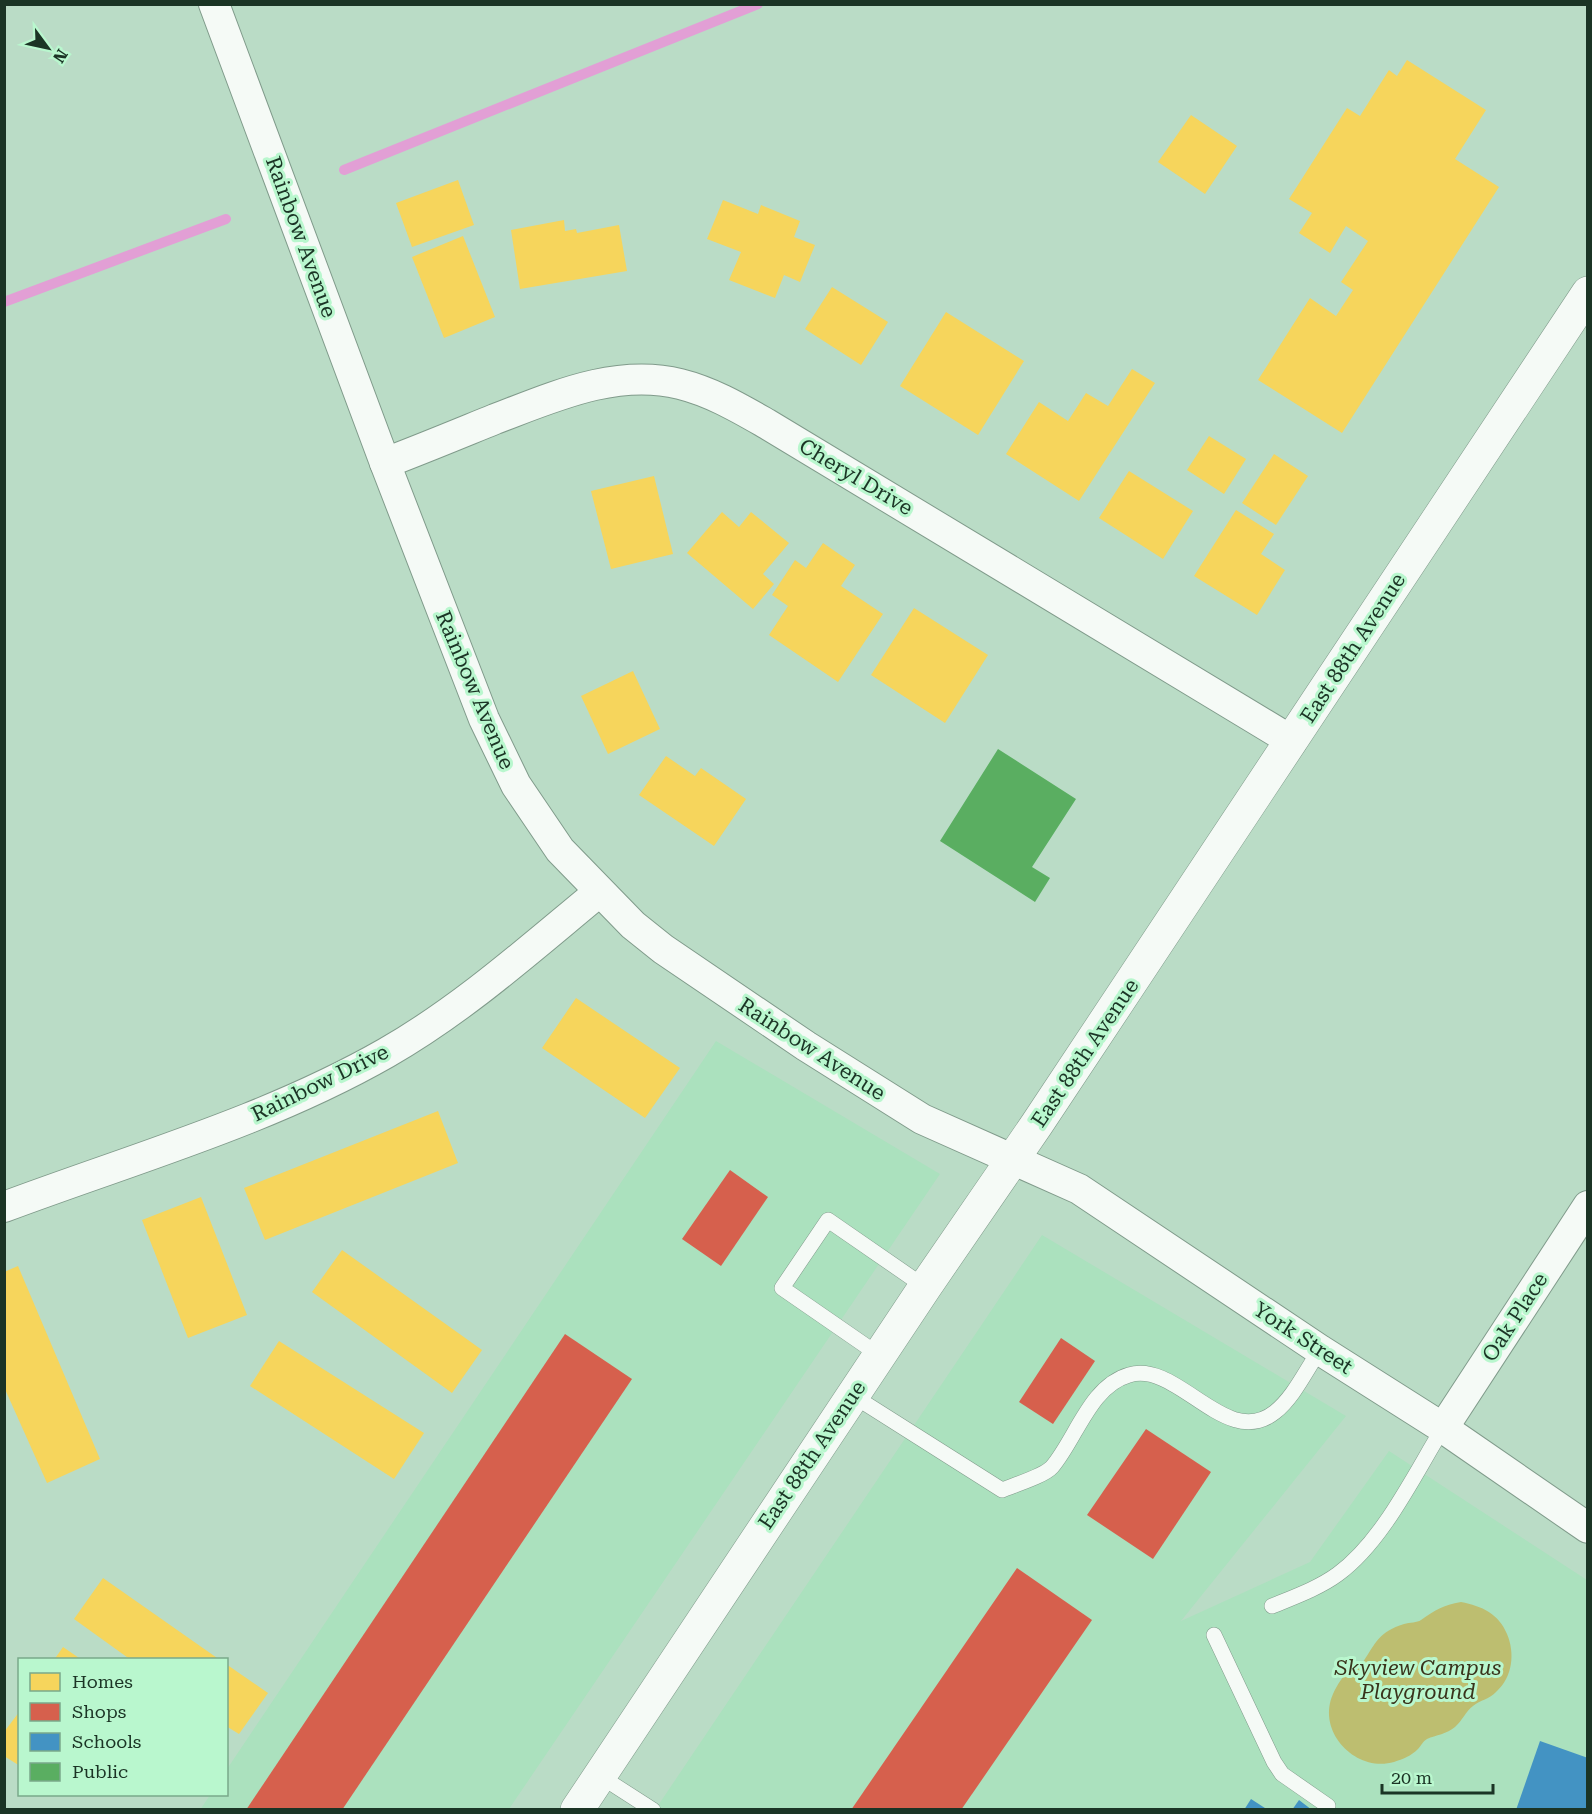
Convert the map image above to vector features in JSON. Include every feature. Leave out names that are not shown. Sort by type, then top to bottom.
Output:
[{"type":"main road","name":"East 88th Avenue","points":[[577,1809],[1292,741],[1587,293]]},
{"type":"street","name":"Rainbow Avenue","points":[[214,4],[385,463],[484,719],[516,786],[560,850],[633,925],[663,949],[826,1059],[922,1119],[1012,1160]]},
{"type":"street","name":"Cheryl Drive","points":[[385,463],[574,388],[633,381],[680,384],[720,398],[767,424],[1292,741]]},
{"type":"street","name":"Rainbow Drive","points":[[4,1207],[250,1118],[321,1087],[387,1053],[451,1011],[599,892]]},
{"type":"street","name":"York Street","points":[[1012,1160],[1079,1189],[1320,1350],[1443,1428],[1587,1528]]},
{"type":"street","name":"Oak Place","points":[[1443,1428],[1587,1206]]},
{"type":"lane","points":[[879,1355],[782,1288],[828,1221],[925,1287]]},
{"type":"lane","points":[[852,1395],[1002,1490],[1050,1469],[1097,1398],[1119,1378],[1132,1374],[1161,1377],[1226,1417],[1242,1421],[1258,1421],[1274,1413],[1285,1401],[1320,1350]]},
{"type":"lane","points":[[1272,1606],[1316,1587],[1356,1559],[1374,1538],[1443,1428]]},
{"type":"lane","points":[[1214,1635],[1274,1762],[1293,1782],[1328,1806]]},
{"type":"lane","points":[[600,1776],[653,1809]]},
{"type":"shaded area","points":[[716,1041],[940,1174],[509,1809],[200,1810],[209,1796],[228,1796],[228,1768]]},
{"type":"shaded area","points":[[1042,1235],[1346,1416],[1181,1621],[1310,1562],[1389,1451],[1587,1580],[1587,1809],[655,1810]]},
{"type":"green space","name":"Skyview Campus Playground","points":[[1461,1602],[1489,1612],[1504,1627],[1510,1641],[1512,1657],[1509,1672],[1502,1686],[1494,1694],[1471,1708],[1452,1729],[1427,1739],[1407,1757],[1380,1764],[1354,1755],[1335,1735],[1330,1722],[1329,1708],[1340,1680],[1351,1669],[1362,1663],[1379,1638],[1389,1630],[1419,1621],[1440,1608]]},
{"type":"building: Homes","points":[[1407,60],[1486,110],[1455,159],[1499,187],[1342,433],[1258,380],[1310,298],[1336,316],[1353,290],[1341,282],[1368,241],[1346,226],[1330,253],[1299,233],[1312,213],[1289,199],[1347,108],[1360,116],[1389,70],[1397,76]]},
{"type":"building: Homes","points":[[1191,115],[1237,146],[1205,194],[1158,162]]},
{"type":"building: Homes","points":[[458,180],[474,225],[412,247],[396,203]]},
{"type":"building: Homes","points":[[723,200],[758,214],[761,205],[800,221],[794,237],[815,245],[800,282],[784,275],[775,298],[729,280],[741,252],[707,239]]},
{"type":"building: Homes","points":[[564,220],[565,231],[576,229],[577,233],[619,225],[627,271],[520,289],[511,230]]},
{"type":"building: Homes","points":[[463,236],[495,317],[444,338],[412,257]]},
{"type":"building: Homes","points":[[832,287],[888,322],[861,365],[805,329]]},
{"type":"building: Homes","points":[[946,312],[1024,361],[978,435],[900,386]]},
{"type":"building: Homes","points":[[1132,369],[1155,383],[1079,501],[1006,454],[1039,402],[1068,421],[1086,393],[1108,406]]},
{"type":"building: Homes","points":[[1209,436],[1246,459],[1224,494],[1187,470]]},
{"type":"building: Homes","points":[[1274,454],[1308,476],[1276,525],[1242,503]]},
{"type":"building: Homes","points":[[1129,471],[1193,511],[1163,559],[1099,518]]},
{"type":"building: Homes","points":[[654,476],[673,554],[611,569],[591,491]]},
{"type":"building: Homes","points":[[1236,510],[1274,534],[1261,554],[1285,570],[1257,615],[1194,576]]},
{"type":"building: Homes","points":[[722,512],[739,527],[751,512],[789,543],[763,574],[774,584],[753,609],[687,553]]},
{"type":"building: Homes","points":[[823,543],[855,565],[841,586],[883,614],[838,682],[769,635],[788,606],[772,595],[795,560],[806,568]]},
{"type":"building: Homes","points":[[914,608],[988,655],[945,723],[871,675]]},
{"type":"building: Homes","points":[[633,671],[660,729],[608,754],[581,696]]},
{"type":"building: Homes","points":[[666,756],[695,776],[701,768],[746,799],[714,846],[639,795]]},
{"type":"building: Homes","points":[[576,998],[680,1068],[645,1118],[542,1048]]},
{"type":"building: Homes","points":[[438,1111],[458,1163],[265,1240],[244,1188]]},
{"type":"building: Homes","points":[[201,1197],[247,1315],[188,1338],[142,1220]]},
{"type":"building: Homes","points":[[342,1250],[482,1350],[452,1393],[312,1292]]},
{"type":"building: Homes","points":[[18,1266],[100,1459],[47,1483],[4,1387],[4,1272]]},
{"type":"building: Homes","points":[[279,1341],[424,1433],[394,1479],[250,1386]]},
{"type":"building: Homes","points":[[103,1578],[217,1658],[128,1658],[74,1619]]},
{"type":"building: Homes","points":[[63,1647],[79,1658],[55,1658]]},
{"type":"building: Homes","points":[[228,1665],[268,1693],[239,1734],[228,1727]]},
{"type":"building: Homes","points":[[18,1714],[18,1765],[4,1756],[4,1732]]},
{"type":"building: Shops","points":[[730,1170],[768,1197],[721,1266],[682,1239]]},
{"type":"building: Shops","points":[[565,1334],[632,1379],[342,1810],[246,1810]]},
{"type":"building: Shops","points":[[1061,1338],[1095,1361],[1053,1424],[1019,1402]]},
{"type":"building: Shops","points":[[1146,1429],[1211,1472],[1153,1559],[1087,1515]]},
{"type":"building: Shops","points":[[1017,1568],[1092,1620],[961,1810],[851,1810]]},
{"type":"building: Schools","points":[[1540,1741],[1588,1758],[1588,1810],[1516,1810]]},
{"type":"building: Schools","points":[[1251,1799],[1268,1810],[1244,1810]]},
{"type":"building: Schools","points":[[1299,1800],[1312,1810],[1292,1810]]},
{"type":"building: Public","points":[[998,749],[1076,799],[1032,867],[1050,878],[1035,902],[940,841]]},
{"type":"waterway","points":[[344,170],[758,4]]},
{"type":"waterway","points":[[4,302],[226,219]]}]
